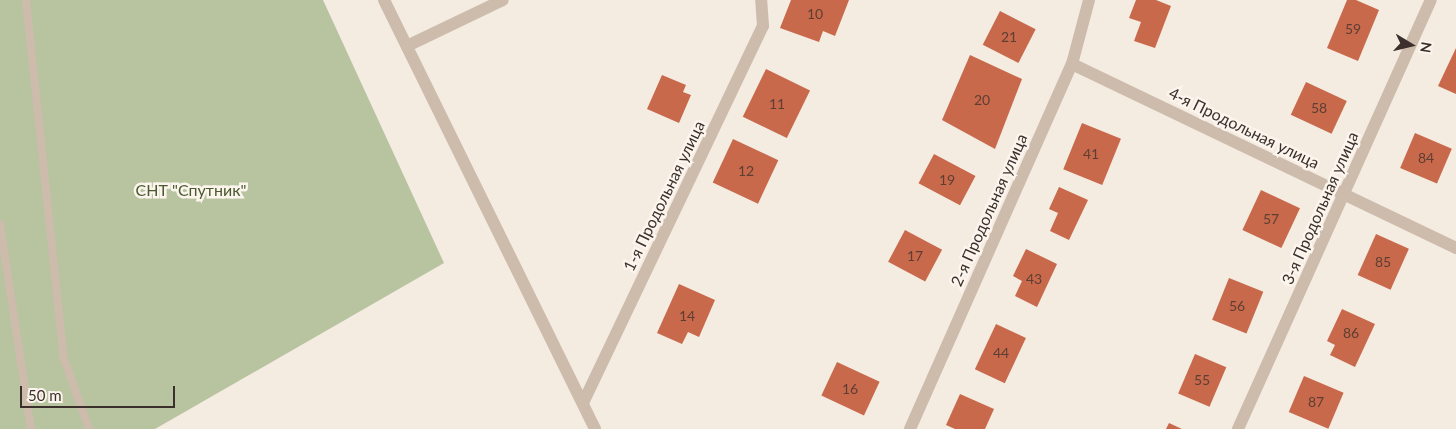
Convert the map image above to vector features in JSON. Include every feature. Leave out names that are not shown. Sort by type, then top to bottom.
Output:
[{"type":"street","points":[[384,0],[595,429]]},
{"type":"street","points":[[407,46],[504,0]]},
{"type":"street","name":"1-я Продольная улица","points":[[583,404],[763,26],[761,0]]},
{"type":"street","name":"2-я Продольная улица","points":[[910,429],[1072,64],[1089,0]]},
{"type":"street","name":"3-я Продольная улица","points":[[1238,429],[1430,0]]},
{"type":"street","name":"4-я Продольная улица","points":[[1072,64],[1456,248]]},
{"type":"lane","points":[[26,0],[64,359],[89,429]]},
{"type":"lane","points":[[0,224],[31,429]]},
{"type":"green space","name":"СНТ \"Спутник\"","points":[[0,0],[323,0],[444,263],[155,429],[0,429]]},
{"type":"building","points":[[791,0],[849,0],[835,36],[823,31],[819,42],[780,28]]},
{"type":"building","points":[[1136,0],[1156,0],[1171,6],[1155,48],[1134,41],[1141,22],[1129,18]]},
{"type":"building","points":[[1347,0],[1356,0],[1379,10],[1358,61],[1327,48]]},
{"type":"building","points":[[1000,11],[1036,29],[1018,63],[983,45]]},
{"type":"building","points":[[1456,48],[1456,94],[1438,86]]},
{"type":"building","points":[[970,55],[1022,79],[995,149],[942,120]]},
{"type":"building","points":[[766,69],[810,90],[787,138],[743,117]]},
{"type":"building","points":[[662,75],[686,85],[683,92],[691,95],[679,123],[647,109]]},
{"type":"building","points":[[1306,82],[1347,101],[1332,134],[1291,115]]},
{"type":"building","points":[[1082,123],[1121,139],[1102,185],[1063,169]]},
{"type":"building","points":[[1415,133],[1452,149],[1437,184],[1400,168]]},
{"type":"building","points":[[733,139],[778,160],[758,204],[713,183]]},
{"type":"building","points":[[934,154],[975,176],[960,205],[919,183]]},
{"type":"building","points":[[1059,187],[1088,200],[1069,240],[1050,231],[1058,213],[1049,209]]},
{"type":"building","points":[[1261,190],[1300,208],[1281,248],[1242,230]]},
{"type":"building","points":[[905,230],[942,250],[925,282],[888,262]]},
{"type":"building","points":[[1376,234],[1409,249],[1391,290],[1358,275]]},
{"type":"building","points":[[1026,249],[1057,264],[1037,307],[1015,296],[1022,281],[1013,276]]},
{"type":"building","points":[[1229,278],[1263,292],[1246,334],[1212,320]]},
{"type":"building","points":[[679,284],[715,300],[699,337],[688,332],[682,344],[657,333]]},
{"type":"building","points":[[1342,309],[1375,324],[1355,367],[1330,355],[1335,345],[1327,341]]},
{"type":"building","points":[[996,324],[1026,338],[1005,383],[975,369]]},
{"type":"building","points":[[1195,354],[1226,367],[1209,407],[1178,394]]},
{"type":"building","points":[[837,362],[880,382],[864,415],[821,396]]},
{"type":"building","points":[[1304,376],[1344,393],[1328,429],[1289,412]]},
{"type":"building","points":[[960,394],[994,409],[985,429],[955,429],[946,425]]},
{"type":"building","points":[[1169,423],[1182,429],[1166,429]]}]
